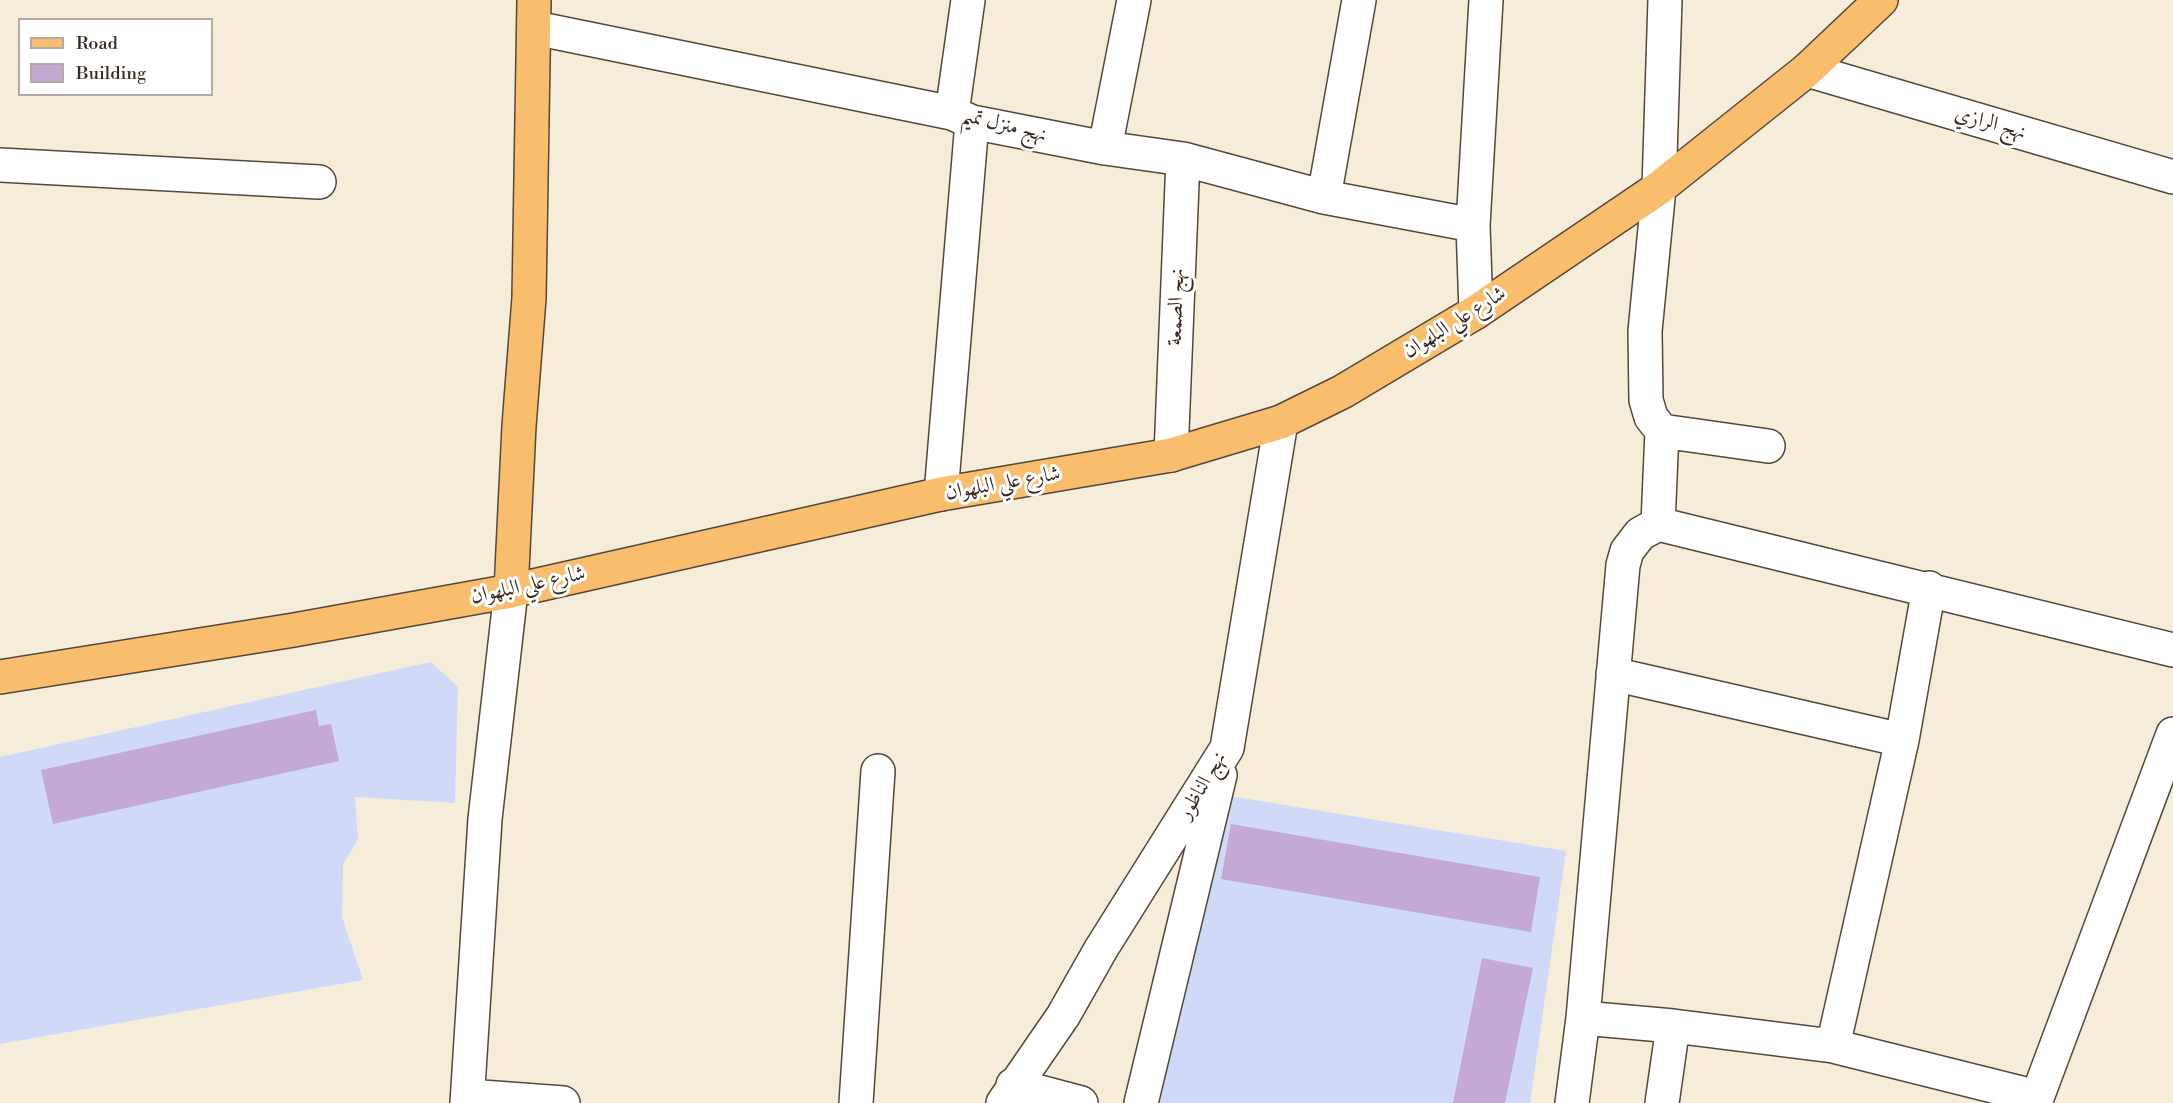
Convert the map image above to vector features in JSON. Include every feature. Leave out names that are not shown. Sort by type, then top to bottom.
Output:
[{"type":"main road","name":"شارع علي البلهوان","points":[[0,677],[305,628],[511,591],[942,494],[1171,455],[1281,422],[1342,392],[1476,312],[1659,188],[1807,70],[1881,0]]},
{"type":"main road","points":[[511,591],[519,426],[529,298],[534,14]]},
{"type":"street","points":[[942,494],[968,0]]},
{"type":"street","points":[[1105,148],[1134,0]]},
{"type":"street","points":[[1324,197],[1359,0]]},
{"type":"street","points":[[1476,312],[1473,225],[1486,0]]},
{"type":"street","points":[[1658,524],[1662,431],[1651,417],[1646,400],[1645,352],[1659,188],[1665,0]]},
{"type":"street","name":"نهج منزل تميم","points":[[534,14],[962,118],[1105,148],[1183,159],[1324,197],[1473,225]]},
{"type":"street","name":"نهج الرازي","points":[[1807,70],[2173,177]]},
{"type":"street","name":"نهج الصمعة","points":[[1171,455],[1183,159]]},
{"type":"street","points":[[0,165],[319,182]]},
{"type":"street","name":"نهج الناظور","points":[[1008,1094],[1063,1016],[1101,949],[1227,748],[1281,422]]},
{"type":"street","points":[[1662,431],[1768,446]]},
{"type":"street","points":[[1572,1103],[1582,1018],[1624,558],[1635,538],[1658,524],[1929,588],[2173,650]]},
{"type":"street","points":[[1833,1046],[1902,740],[1929,588]]},
{"type":"street","points":[[511,591],[486,819],[468,1100],[563,1103]]},
{"type":"street","points":[[1613,674],[1902,740]]},
{"type":"street","points":[[1582,1018],[1673,1026],[1833,1046],[2036,1100],[2173,734]]},
{"type":"street","points":[[1142,1103],[1227,748]]},
{"type":"street","points":[[856,1103],[878,771]]},
{"type":"street","points":[[1662,1103],[1673,1026]]},
{"type":"street","points":[[1008,1094],[1081,1103]]},
{"type":"shaded area","points":[[431,662],[458,687],[455,803],[355,797],[358,839],[343,865],[342,917],[363,980],[0,1044],[0,757]]},
{"type":"shaded area","points":[[1205,792],[1566,851],[1530,1103],[1155,1103]]},
{"type":"building","points":[[316,710],[319,726],[331,724],[339,761],[53,824],[41,770]]},
{"type":"building","points":[[1231,824],[1540,877],[1531,932],[1221,879]]},
{"type":"building","points":[[1482,958],[1533,968],[1505,1103],[1453,1103]]}]
